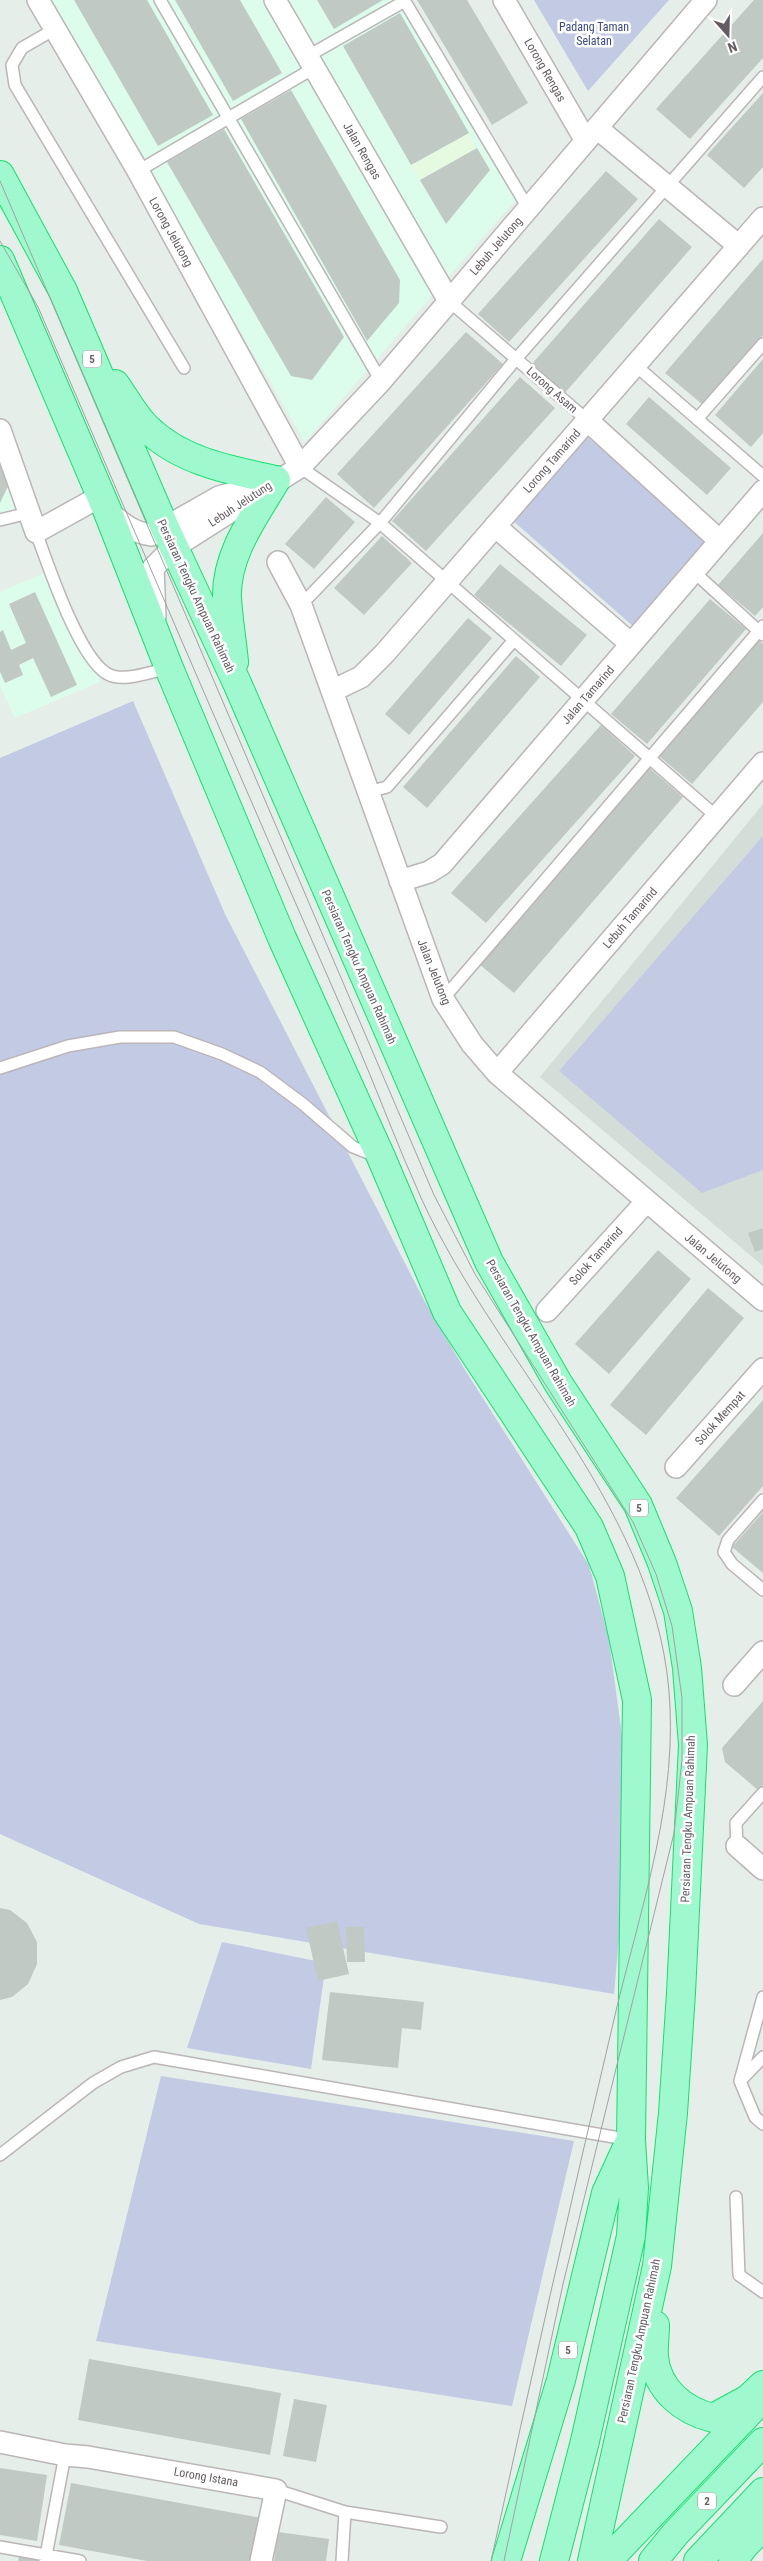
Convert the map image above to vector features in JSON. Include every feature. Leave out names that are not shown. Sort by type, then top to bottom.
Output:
[{"type":"highway","name":"Persiaran Tengku Ampuan Rahimah","points":[[0,175],[63,291],[169,538],[237,684],[489,1262],[558,1383],[638,1505],[662,1563],[678,1611],[687,1668],[693,1745],[673,2114],[657,2266],[592,2561]]},
{"type":"highway","name":"5","points":[[0,260],[104,503],[169,668],[282,938],[381,1157],[448,1312],[589,1527],[610,1576],[637,1700],[631,2140],[634,2188],[631,2236],[619,2292],[585,2441],[554,2561]]},
{"type":"highway","points":[[63,291],[116,385],[145,426],[163,442],[201,461],[276,480],[240,542],[229,574],[227,596],[237,684]]},
{"type":"highway","name":"5","points":[[506,2561],[561,2380],[606,2193],[631,2140]]},
{"type":"highway","points":[[657,2266],[654,2358],[662,2384],[679,2403],[695,2414],[713,2418],[748,2399],[763,2385]]},
{"type":"highway","points":[[608,2561],[763,2398]]},
{"type":"highway","name":"2","points":[[653,2561],[676,2533],[763,2442]]},
{"type":"highway","points":[[643,2561],[643,2540],[675,2490]]},
{"type":"highway","points":[[698,2561],[763,2492]]},
{"type":"highway","points":[[734,2556],[763,2526]]},
{"type":"street","name":"Lorong Jelutong","points":[[38,0],[138,171],[300,466]]},
{"type":"street","name":"Jalan Rengas","points":[[275,0],[449,301]]},
{"type":"street","name":"Lorong Rengas","points":[[504,0],[592,134]]},
{"type":"street","name":"Lebuh Jelutong","points":[[276,480],[300,466],[381,381],[706,0]]},
{"type":"street","points":[[592,134],[667,186],[739,246]]},
{"type":"street","name":"Lorong Tamarind","points":[[332,691],[362,677],[763,218]]},
{"type":"street","name":"Lorong Asam","points":[[587,420],[720,541]]},
{"type":"street","points":[[0,430],[36,532],[104,503]]},
{"type":"street","name":"Lebuh Jelutung","points":[[156,632],[153,568],[169,538],[276,480]]},
{"type":"street","name":"Jalan Tamarind","points":[[400,881],[429,872],[442,864],[763,491]]},
{"type":"street","name":"Lebuh Jelutung","points":[[104,503],[124,526],[141,534],[169,538]]},
{"type":"street","points":[[495,526],[631,644]]},
{"type":"street","name":"Jalan Jelutong","points":[[278,562],[301,605],[443,999],[472,1044],[497,1073],[646,1202],[761,1296]]},
{"type":"street","name":"Lebuh Tamarind","points":[[497,1073],[763,763]]},
{"type":"street","name":"Solok Tamarind","points":[[547,1311],[646,1202]]},
{"type":"street","name":"Solok Mempat","points":[[676,1468],[763,1370]]},
{"type":"street","points":[[734,1685],[763,1652]]},
{"type":"street","points":[[737,1846],[763,1869]]},
{"type":"street","name":"Lorong Istana","points":[[0,2442],[65,2455],[88,2457],[276,2490]]},
{"type":"street","points":[[261,2561],[276,2490]]},
{"type":"lane","points":[[160,0],[381,381]]},
{"type":"lane","points":[[138,171],[230,118],[404,0],[528,208]]},
{"type":"lane","points":[[55,29],[22,48],[12,65],[15,85],[184,368]]},
{"type":"lane","points":[[301,605],[380,523],[516,359],[763,77]]},
{"type":"lane","name":"Lorong Asam","points":[[449,301],[587,420]]},
{"type":"lane","points":[[698,419],[763,344]]},
{"type":"lane","points":[[635,364],[763,476]]},
{"type":"lane","points":[[300,466],[380,523],[717,817]]},
{"type":"lane","points":[[0,520],[29,513]]},
{"type":"lane","points":[[36,532],[62,604],[92,659],[106,673],[122,677],[169,668]]},
{"type":"lane","points":[[443,999],[762,630],[694,572]]},
{"type":"lane","points":[[368,792],[387,786],[514,640]]},
{"type":"lane","points":[[0,1068],[68,1046],[120,1037],[174,1037],[222,1054],[260,1072],[303,1104],[352,1147],[381,1157]]},
{"type":"lane","points":[[763,1500],[728,1540],[724,1552],[732,1564],[763,1590]]},
{"type":"lane","points":[[737,1846],[736,1822],[763,1793]]},
{"type":"lane","points":[[763,1997],[740,2081],[755,2117],[763,2124]]},
{"type":"lane","points":[[0,2155],[93,2083],[121,2067],[154,2057],[631,2140]]},
{"type":"lane","points":[[740,2081],[763,2057]]},
{"type":"lane","points":[[736,2197],[739,2275],[763,2292]]},
{"type":"lane","points":[[46,2557],[65,2455]]},
{"type":"lane","points":[[276,2490],[345,2512],[441,2527]]},
{"type":"lane","points":[[342,2561],[345,2512]]},
{"type":"lane","points":[[0,2547],[46,2557],[80,2561]]},
{"type":"shaded area","points":[[46,0],[398,0],[516,199],[305,442]]},
{"type":"shaded area","points":[[469,133],[477,148],[420,180],[411,165]]},
{"type":"shaded area","points":[[0,451],[22,510],[0,515]]},
{"type":"shaded area","points":[[54,569],[100,682],[15,718],[0,686],[0,592]]},
{"type":"shaded area","points":[[763,804],[763,1266],[540,1077]]},
{"type":"green space","name":"Padang Taman Selatan","points":[[534,0],[669,0],[588,91]]},
{"type":"green space","points":[[585,435],[709,541],[634,627],[512,520]]},
{"type":"green space","points":[[133,701],[225,914],[424,1300],[465,1370],[589,1565],[609,1639],[625,1758],[619,1938],[614,1994],[199,1924],[0,1834],[0,758]]},
{"type":"green space","points":[[763,836],[763,1170],[702,1193],[559,1071]]},
{"type":"green space","points":[[222,1942],[326,1963],[311,2069],[187,2048]]},
{"type":"green space","points":[[161,2076],[574,2141],[512,2406],[96,2341]]},
{"type":"building","points":[[74,0],[147,0],[213,115],[158,146]]},
{"type":"building","points":[[175,0],[240,0],[282,73],[233,101]]},
{"type":"building","points":[[317,0],[383,0],[334,29]]},
{"type":"building","points":[[417,0],[467,0],[528,103],[492,125]]},
{"type":"building","points":[[754,0],[763,0],[763,58],[690,139],[656,109]]},
{"type":"building","points":[[400,13],[469,133],[411,165],[343,46]]},
{"type":"building","points":[[291,90],[400,280],[399,303],[367,341],[241,119]]},
{"type":"building","points":[[763,93],[763,167],[744,188],[707,155]]},
{"type":"building","points":[[224,129],[344,337],[312,380],[291,376],[167,162]]},
{"type":"building","points":[[477,148],[490,170],[446,224],[420,180]]},
{"type":"building","points":[[606,171],[638,199],[509,342],[478,314]]},
{"type":"building","points":[[659,219],[692,247],[564,394],[531,365]]},
{"type":"building","points":[[763,259],[763,335],[703,405],[665,373]]},
{"type":"building","points":[[466,332],[503,364],[374,508],[337,474]]},
{"type":"building","points":[[763,359],[763,433],[751,447],[715,415]]},
{"type":"building","points":[[520,377],[555,408],[426,551],[392,521]]},
{"type":"building","points":[[649,397],[731,468],[707,495],[626,424]]},
{"type":"building","points":[[0,461],[9,484],[0,503]]},
{"type":"building","points":[[326,497],[355,522],[314,569],[285,544]]},
{"type":"building","points":[[763,533],[763,607],[755,616],[718,585]]},
{"type":"building","points":[[382,536],[412,563],[364,615],[334,588]]},
{"type":"building","points":[[500,564],[587,635],[561,666],[474,595]]},
{"type":"building","points":[[35,592],[77,685],[51,697],[33,658],[19,665],[23,675],[5,683],[0,672],[0,632],[3,630],[11,650],[26,643],[9,604]]},
{"type":"building","points":[[710,599],[746,629],[647,744],[611,714]]},
{"type":"building","points":[[468,618],[492,638],[409,735],[385,714]]},
{"type":"building","points":[[758,640],[763,644],[763,702],[692,784],[659,756]]},
{"type":"building","points":[[516,656],[540,677],[427,808],[403,787]]},
{"type":"building","points":[[601,725],[635,756],[486,923],[451,893]]},
{"type":"building","points":[[648,767],[683,797],[514,993],[479,964]]},
{"type":"building","points":[[763,1228],[763,1249],[755,1252],[748,1233]]},
{"type":"building","points":[[658,1250],[691,1279],[609,1374],[575,1344]]},
{"type":"building","points":[[708,1288],[744,1318],[646,1435],[610,1405]]},
{"type":"building","points":[[763,1400],[763,1486],[719,1536],[676,1498]]},
{"type":"building","points":[[763,1512],[763,1573],[732,1547]]},
{"type":"building","points":[[763,1701],[763,1785],[758,1790],[725,1762],[722,1748]]},
{"type":"building","points":[[0,1908],[10,1910],[27,1923],[37,1942],[37,1964],[28,1984],[12,1997],[0,2000]]},
{"type":"building","points":[[337,1921],[349,1974],[318,1981],[306,1928]]},
{"type":"building","points":[[346,1927],[364,1927],[365,1962],[347,1962]]},
{"type":"building","points":[[330,1992],[424,2002],[421,2030],[402,2028],[398,2068],[322,2060]]},
{"type":"building","points":[[89,2359],[281,2393],[270,2455],[78,2420]]},
{"type":"building","points":[[294,2399],[327,2405],[316,2462],[283,2456]]},
{"type":"building","points":[[0,2468],[47,2475],[37,2541],[0,2535]]},
{"type":"building","points":[[71,2483],[262,2518],[254,2561],[147,2561],[59,2545]]},
{"type":"building","points":[[278,2532],[329,2539],[326,2561],[274,2561]]},
{"type":"building","points":[[19,2556],[38,2559],[38,2561],[18,2561]]},
{"type":"tram line","points":[[0,181],[434,1195],[475,1274],[633,1522],[656,1574],[672,1626],[682,1698],[682,1760],[674,1833],[563,2284],[504,2561]]},
{"type":"tram line","points":[[0,241],[38,307],[352,1032],[422,1200],[455,1262],[572,1444],[609,1506],[639,1570],[660,1636],[670,1707],[670,1748],[660,1829],[581,2161],[491,2561]]}]
